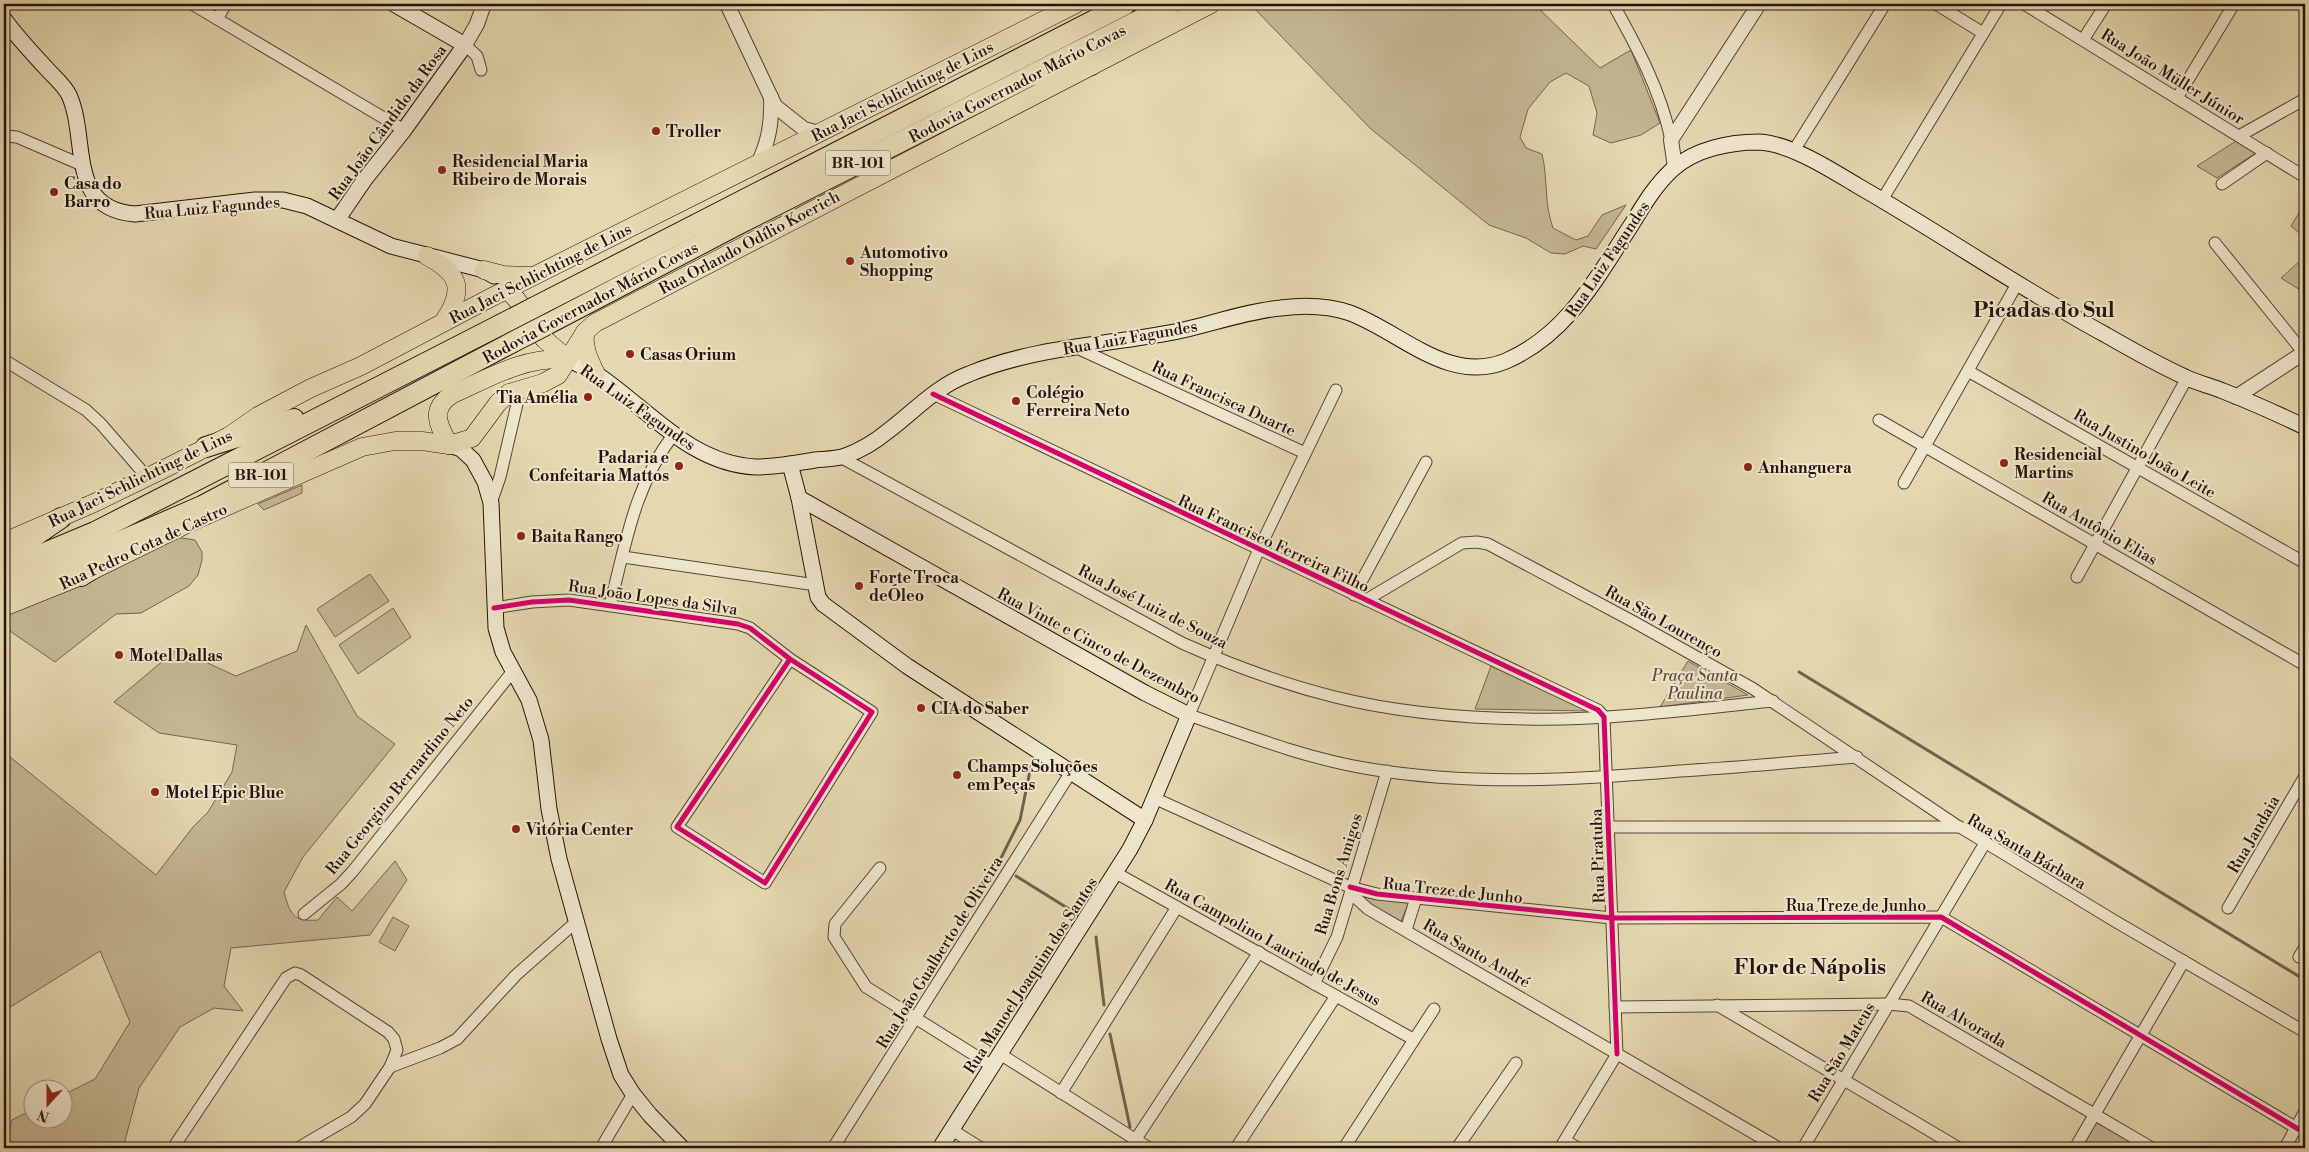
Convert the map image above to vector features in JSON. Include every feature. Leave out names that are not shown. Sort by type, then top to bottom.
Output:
[{"type":"highway","name":"Rodovia Governador Mário Covas","points":[[4,570],[95,532],[1126,4]]},
{"type":"highway","name":"Rodovia Governador Mário Covas","points":[[4,589],[53,571],[202,506],[735,226],[1171,4]]},
{"type":"highway","points":[[993,95],[1092,65]]},
{"type":"highway","points":[[206,448],[353,400]]},
{"type":"highway","points":[[81,576],[157,529],[202,506]]},
{"type":"highway","points":[[4,557],[61,518]]},
{"type":"main road","points":[[394,4],[465,45]]},
{"type":"main road","name":"Rua Jaci Schlichting de Lins","points":[[4,542],[61,518],[206,448],[265,412],[311,388],[361,366],[444,321],[1076,4]]},
{"type":"main road","name":"Rua Orlando Odílio Koerich","points":[[568,359],[585,332],[595,322],[714,263],[863,182],[1211,4]]},
{"type":"main road","name":"Rua Luiz Fagundes","points":[[4,19],[68,95],[86,182],[96,197],[105,205],[120,212],[144,213],[276,199],[299,203],[385,243],[484,270],[501,281],[518,300],[544,339],[568,359],[596,374],[673,434],[703,453],[726,463],[755,467],[842,458],[888,431],[932,394],[962,376],[978,370],[1010,360],[1075,347],[1174,332],[1278,308],[1317,307],[1345,311],[1377,325],[1427,355],[1444,362],[1478,369],[1489,367],[1528,350],[1564,322],[1585,297],[1653,190],[1675,167],[1689,158],[1717,147],[1745,142],[1766,142],[1793,152],[1882,200],[2017,284],[2106,335],[2187,378],[2305,427]]},
{"type":"main road","name":"Rua João Cândido da Rosa","points":[[337,220],[365,179],[404,130],[465,45]]},
{"type":"main road","points":[[427,256],[443,265],[456,280],[456,301],[444,321]]},
{"type":"main road","points":[[484,270],[503,275],[533,276]]},
{"type":"main road","points":[[508,289],[510,304],[528,342],[524,363]]},
{"type":"main road","points":[[585,332],[584,344],[596,374]]},
{"type":"main road","points":[[568,359],[546,359],[524,363],[451,395],[438,407],[437,417],[449,445],[460,449],[473,460],[485,482],[491,502],[494,534],[494,608],[498,636],[528,700],[541,740],[549,809],[559,859],[614,1056],[621,1075],[633,1094],[650,1115],[682,1148]]},
{"type":"main road","name":"Rua Pedro Cota de Castro","points":[[4,606],[81,576],[191,522],[362,447],[395,441],[422,441],[449,445],[472,438],[503,398],[516,391],[551,380],[558,375],[568,359]]},
{"type":"main road","points":[[790,464],[799,498],[818,597],[830,611],[907,666],[1145,820]]},
{"type":"main road","name":"Rua Vinte e Cinco de Dezembro","points":[[799,498],[1137,688],[1190,715]]},
{"type":"main road","name":"Rua Manoel Joaquim dos Santos","points":[[940,1148],[1116,873],[1145,820],[1190,715]]},
{"type":"street","points":[[192,4],[404,130]]},
{"type":"street","points":[[217,19],[226,4]]},
{"type":"street","points":[[482,70],[477,56],[465,45],[477,24],[484,4]]},
{"type":"street","points":[[727,4],[775,106],[804,129],[818,133]]},
{"type":"street","points":[[1613,4],[1654,86],[1668,122],[1675,167]]},
{"type":"street","points":[[1671,140],[1759,4]]},
{"type":"street","points":[[1793,152],[1885,4]]},
{"type":"street","points":[[1936,4],[1983,33]]},
{"type":"street","points":[[1882,200],[2001,4]]},
{"type":"street","name":"Rua João Müller Júnior","points":[[2024,4],[2305,177]]},
{"type":"street","points":[[2084,40],[2106,4]]},
{"type":"street","points":[[2177,98],[2234,4]]},
{"type":"street","points":[[758,164],[769,136],[772,118],[771,96]]},
{"type":"street","points":[[2238,136],[2305,99]]},
{"type":"street","points":[[4,136],[17,137],[82,165]]},
{"type":"street","points":[[2222,184],[2267,153]]},
{"type":"street","points":[[2216,243],[2304,352],[2236,397]]},
{"type":"street","points":[[1904,483],[2017,284]]},
{"type":"street","name":"Rua Francisca Duarte","points":[[1075,347],[1305,453]]},
{"type":"street","points":[[4,360],[86,410],[102,424],[147,477]]},
{"type":"street","name":"Rua Justino João Leite","points":[[1968,370],[2305,563]]},
{"type":"street","points":[[2077,577],[2187,378]]},
{"type":"street","points":[[1190,715],[1258,549],[1336,390]]},
{"type":"street","name":"Rua Francisco Ferreira Filho","points":[[932,394],[1590,705],[1604,717]]},
{"type":"street","points":[[491,502],[500,477],[517,404]]},
{"type":"street","name":"Rua Antônio Elias","points":[[1879,420],[2304,660]]},
{"type":"street","points":[[610,605],[642,487],[673,434]]},
{"type":"street","name":"Rua José Luiz de Souza","points":[[842,458],[1160,632],[1213,657],[1320,693],[1374,705],[1499,717],[1604,717],[1773,701]]},
{"type":"street","points":[[1354,595],[1426,462]]},
{"type":"street","name":"Rua São Lourenço","points":[[1366,600],[1462,543],[1477,542],[1488,544],[1634,622],[1773,701],[1960,827]]},
{"type":"street","points":[[622,557],[816,585]]},
{"type":"street","name":"Rua João Lopes da Silva","points":[[494,608],[551,600],[610,605],[738,624],[750,628],[790,659],[872,712],[765,883],[678,827],[790,659]]},
{"type":"street","name":"Rua Georgino Bernardino Neto","points":[[304,914],[341,884],[353,871],[513,671]]},
{"type":"street","name":"Rua Vinte e Cinco de Dezembro","points":[[1190,715],[1309,755],[1387,772],[1518,780],[1606,777],[1857,757]]},
{"type":"street","name":"Rua Piratuba","points":[[1604,717],[1617,1054]]},
{"type":"street","name":"Rua João Gualberto de Oliveira","points":[[833,1148],[1071,772]]},
{"type":"street","name":"Rua Bons Amigos","points":[[1314,984],[1337,937],[1350,888],[1387,772]]},
{"type":"street","name":"Rua Jandaia","points":[[2228,908],[2305,776]]},
{"type":"street","name":"Rua Santo André","points":[[1154,798],[1350,888],[1361,904],[1779,1148]]},
{"type":"street","name":"Rua Santa Bárbara","points":[[1608,827],[1960,827],[2305,1032]]},
{"type":"street","name":"Rua São Mateus","points":[[1803,1148],[1985,843]]},
{"type":"street","points":[[880,868],[836,924],[834,936],[866,987],[916,1019],[1061,1092],[1133,1144],[1149,1148]]},
{"type":"street","name":"Rua Campolino Laurindo de Jesus","points":[[1116,873],[1413,1039]]},
{"type":"street","name":"Rua Treze de Junho","points":[[1350,888],[1376,894],[1612,918],[1941,918],[2301,1131]]},
{"type":"street","points":[[1406,930],[1416,898]]},
{"type":"street","points":[[1061,1092],[1177,907]]},
{"type":"street","points":[[390,1066],[440,1048],[457,1039],[516,976],[576,922]]},
{"type":"street","points":[[1133,1144],[1259,952]]},
{"type":"street","points":[[2075,1148],[2184,961]]},
{"type":"street","points":[[173,1148],[290,974],[300,975],[388,1032],[397,1045],[397,1050],[390,1066],[359,1111],[298,1148]]},
{"type":"street","points":[[1236,1148],[1336,996]]},
{"type":"street","name":"Rua Alvorada","points":[[1615,1007],[1902,1004],[1915,1008],[2152,1148]]},
{"type":"street","points":[[1717,1005],[1959,1148]]},
{"type":"street","points":[[1344,1148],[1434,1009]]},
{"type":"street","points":[[1578,1148],[1563,1145],[1617,1054]]},
{"type":"street","points":[[1457,1148],[1516,1063]]},
{"type":"street","points":[[601,1148],[633,1094]]},
{"type":"street","points":[[2285,1148],[2301,1131],[2305,1111]]},
{"type":"street","points":[[952,1130],[981,1148]]},
{"type":"green space","points":[[1250,4],[1534,4],[1600,68],[1631,50],[1660,123],[1641,135],[1611,143],[1593,135],[1597,113],[1589,86],[1566,73],[1550,82],[1528,109],[1520,137],[1526,148],[1542,154],[1548,210],[1553,228],[1576,240],[1588,236],[1602,215],[1626,205],[1596,249],[1583,246],[1565,254],[1551,253],[1526,238],[1489,225],[1371,129]]},
{"type":"green space","points":[[2236,141],[2256,153],[2217,178],[2197,166]]},
{"type":"green space","points":[[2305,203],[2305,238],[2291,226]]},
{"type":"green space","points":[[2305,250],[2305,293],[2281,278],[2300,261]]},
{"type":"green space","points":[[302,485],[302,493],[264,510],[258,504]]},
{"type":"green space","points":[[172,539],[195,540],[202,552],[198,575],[189,586],[141,613],[116,614],[55,662],[4,627],[4,616],[88,583]]},
{"type":"green space","points":[[370,574],[389,601],[335,637],[317,609]]},
{"type":"green space","points":[[393,608],[411,637],[358,674],[339,645]]},
{"type":"green space","points":[[306,625],[357,716],[395,744],[303,857],[284,892],[288,906],[298,918],[318,920],[337,897],[352,911],[395,861],[407,880],[370,935],[231,948],[224,986],[243,1011],[214,1008],[180,1027],[139,1088],[123,1148],[5,1148],[12,1120],[22,1115],[22,1130],[72,1130],[72,1090],[95,1079],[130,1022],[100,951],[4,1011],[4,752],[156,875],[193,827],[208,812],[232,772],[237,745],[159,733],[114,702],[177,649],[236,676],[297,651]]},
{"type":"green space","name":"Praça Santa Paulina","points":[[1688,661],[1748,695],[1660,707]]},
{"type":"green space","points":[[1491,666],[1588,711],[1475,709]]},
{"type":"green space","points":[[1364,897],[1409,903],[1401,921],[1367,903]]},
{"type":"green space","points":[[393,917],[409,926],[395,951],[379,942]]},
{"type":"green space","points":[[2096,1122],[2143,1148],[2081,1148]]},
{"type":"waterway","points":[[1799,672],[2305,980]]},
{"type":"waterway","points":[[1001,858],[1020,820],[1031,766]]},
{"type":"waterway","points":[[1016,876],[1077,914]]},
{"type":"waterway","points":[[1096,937],[1104,1005]]},
{"type":"waterway","points":[[1110,1034],[1130,1127]]},
{"type":"cycle path","points":[[933,394],[1598,710],[1604,717],[1617,1054]]},
{"type":"cycle path","points":[[494,608],[532,602],[569,600],[738,624],[750,628],[790,659],[872,712],[765,883],[677,827],[790,659]]},
{"type":"cycle path","points":[[1350,887],[1377,894],[1612,918],[1941,917],[2305,1133]]},
{"type":"place","name":"Troller","points":[[656,131]]},
{"type":"place","name":"Residencial Maria Ribeiro de Morais","points":[[442,170]]},
{"type":"place","name":"Casa do Barro","points":[[54,192]]},
{"type":"place","name":"Automotivo Shopping","points":[[850,261]]},
{"type":"place","name":"Casas Orium","points":[[630,354]]},
{"type":"place","name":"Tia Amélia","points":[[588,397]]},
{"type":"place","name":"Colégio Ferreira Neto","points":[[1016,401]]},
{"type":"place","name":"Residencial Martins","points":[[2004,463]]},
{"type":"place","name":"Padaria e Confeitaria Mattos","points":[[679,466]]},
{"type":"place","name":"Anhanguera","points":[[1748,467]]},
{"type":"place","name":"Baita Rango","points":[[521,536]]},
{"type":"place","name":"Forte Troca deÓleo","points":[[859,586]]},
{"type":"place","name":"Motel Dallas","points":[[119,655]]},
{"type":"place","name":"CIA do Saber","points":[[921,708]]},
{"type":"place","name":"Champs Soluções em Peças","points":[[957,775]]},
{"type":"place","name":"Motel Epic Blue","points":[[155,792]]},
{"type":"place","name":"Vitória Center","points":[[516,829]]},
{"type":"district","name":"Picadas do Sul","points":[[2044,310]]},
{"type":"district","name":"Flor de Nápolis","points":[[1810,967]]}]
